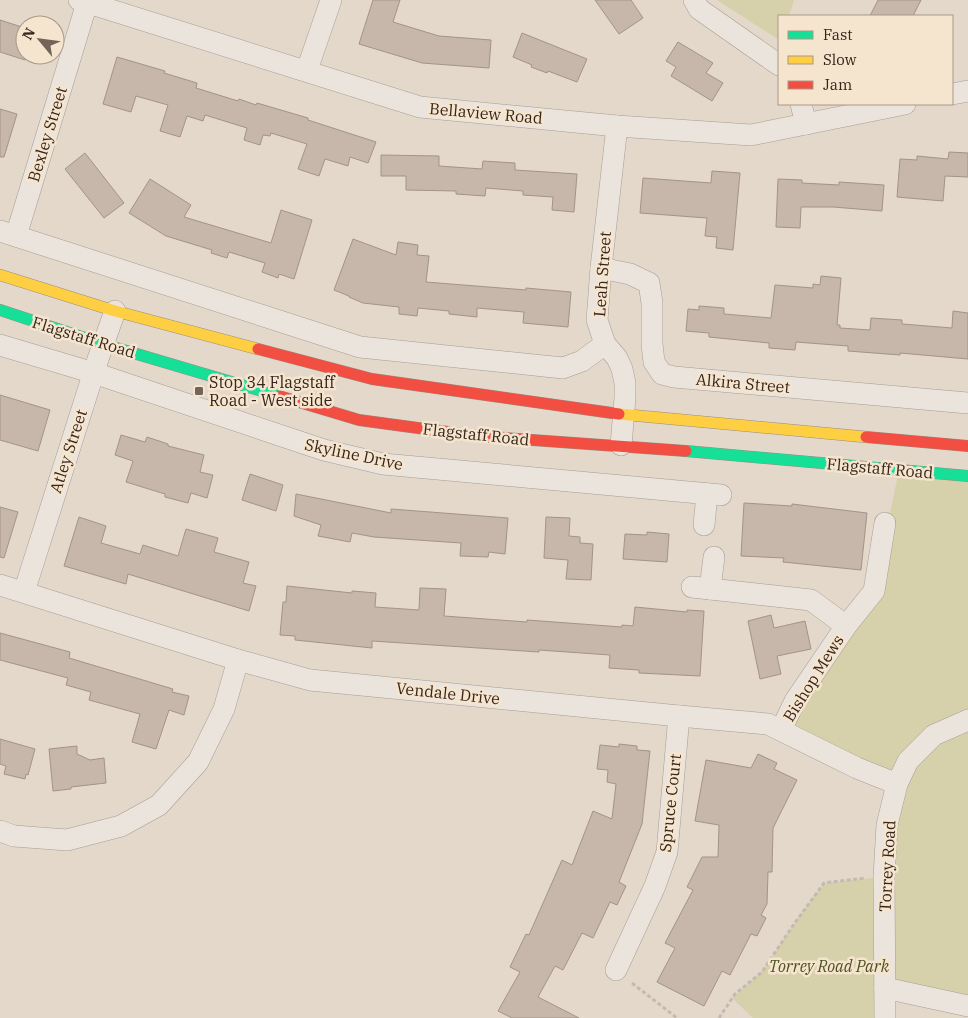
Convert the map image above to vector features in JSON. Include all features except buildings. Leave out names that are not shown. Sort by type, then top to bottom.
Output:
[{"type":"main road","name":"Flagstaff Road","points":[[0,275],[115,311],[372,379],[624,415],[968,446]]},
{"type":"main road","name":"Flagstaff Road","points":[[0,310],[103,344],[359,420],[478,436],[621,445],[968,476]]},
{"type":"street","points":[[307,70],[331,0]]},
{"type":"street","points":[[694,0],[699,9],[778,64]]},
{"type":"street","name":"Bellaview Road","points":[[83,1],[420,107],[617,126],[750,135],[804,114],[895,105]]},
{"type":"street","name":"Bexley Street","points":[[8,233],[83,1]]},
{"type":"street","points":[[953,94],[968,91]]},
{"type":"street","name":"Leah Street","points":[[617,126],[597,320],[606,344],[617,358],[622,369],[625,383],[621,445]]},
{"type":"street","points":[[8,233],[360,347],[563,368],[582,362],[606,344]]},
{"type":"street","name":"Alkira Street","points":[[601,268],[630,274],[649,283],[652,303],[654,362],[662,374],[674,377],[968,403]]},
{"type":"street","name":"Atley Street","points":[[24,592],[115,311]]},
{"type":"street","name":"Skyline Drive","points":[[0,345],[94,373],[324,450],[383,464],[714,495],[704,525]]},
{"type":"street","name":"Bishop Mews","points":[[781,730],[795,701],[846,626],[874,591],[885,523]]},
{"type":"street","name":"Bishop Mews","points":[[714,557],[701,588],[811,600],[846,626]]},
{"type":"street","name":"Vendale Drive","points":[[0,584],[238,660],[310,680],[768,724],[856,768],[897,784]]},
{"type":"street","points":[[0,830],[14,836],[67,840],[121,826],[159,805],[198,762],[224,709],[238,660]]},
{"type":"street","name":"Spruce Court","points":[[616,970],[655,886],[667,852],[679,716]]},
{"type":"street","name":"Torrey Road","points":[[885,1018],[884,877],[887,825],[897,784],[908,761],[934,735],[968,720]]},
{"type":"street","points":[[885,988],[968,1006]]},
{"type":"path","points":[[718,1018],[735,994],[762,972],[824,883],[884,877]]},
{"type":"path","points":[[616,970],[677,1018]]},
{"type":"green space","points":[[717,0],[794,0],[789,15],[778,15],[778,39]]},
{"type":"green space","points":[[899,470],[968,476],[968,1005],[885,988],[897,784],[781,730],[874,591]]},
{"type":"green space","name":"Torrey Road Park","points":[[881,877],[881,1018],[753,1018],[732,998],[762,972],[824,883]]},
{"type":"traffic: fast","points":[[0,310],[103,344],[279,396]]},
{"type":"traffic: fast","points":[[686,451],[968,476]]},
{"type":"traffic: slow","points":[[0,275],[115,311],[258,349]]},
{"type":"traffic: slow","points":[[619,414],[866,437]]},
{"type":"traffic: jam","points":[[258,349],[372,379],[619,414]]},
{"type":"traffic: jam","points":[[279,396],[359,420],[477,436],[686,451]]},
{"type":"traffic: jam","points":[[866,437],[968,446]]},
{"type":"place","name":"Stop 34 Flagstaff Road - West side","points":[[199,391]]}]
